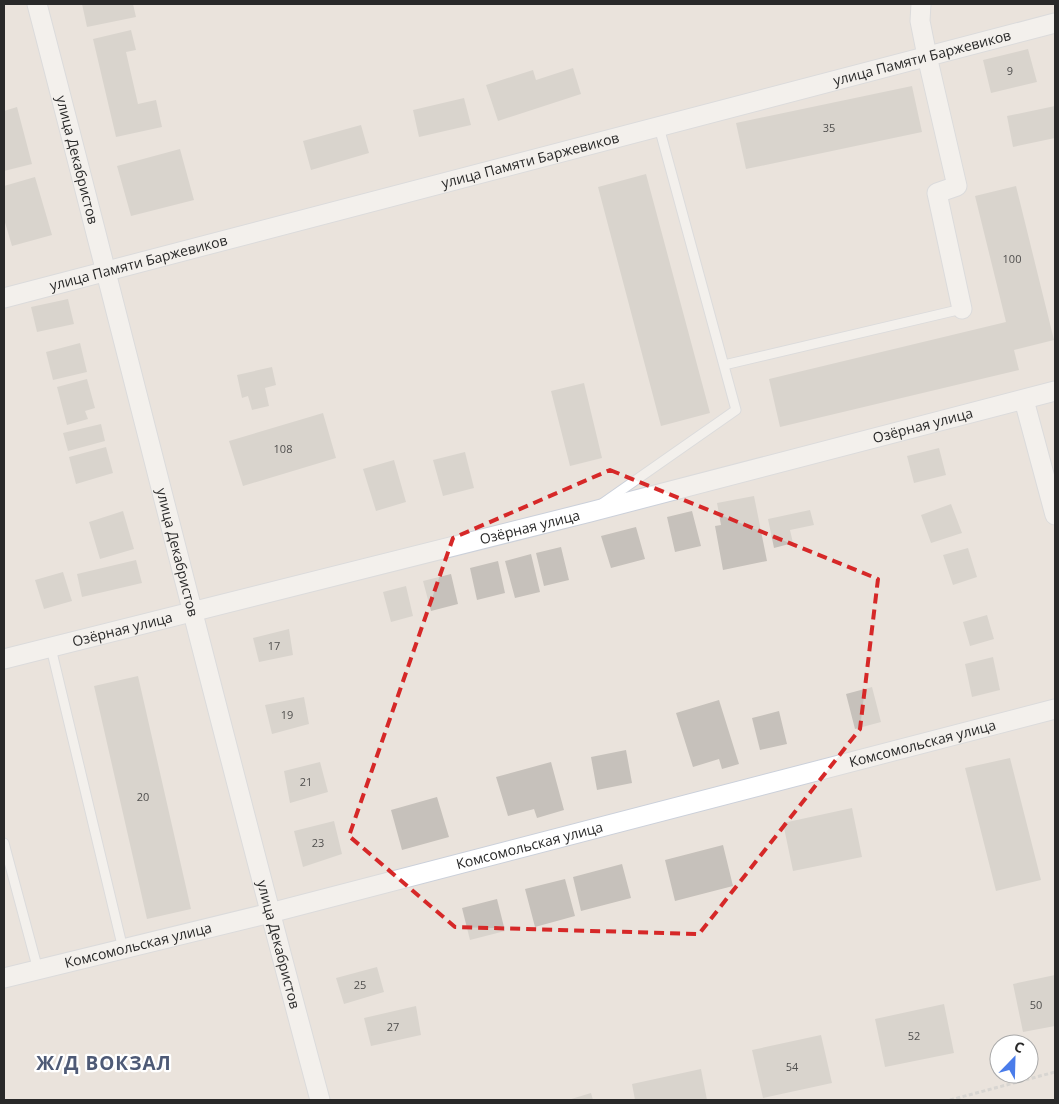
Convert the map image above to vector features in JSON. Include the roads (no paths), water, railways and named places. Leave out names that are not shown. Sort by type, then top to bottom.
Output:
[{"type":"street","name":"улица Декабристов","points":[[37,4],[107,272],[192,611],[320,1100]]},
{"type":"street","points":[[921,4],[920,21],[957,186],[937,193],[962,309]]},
{"type":"street","name":"улица Памяти Баржевиков","points":[[4,298],[1055,23]]},
{"type":"street","name":"Озёрная улица","points":[[4,659],[590,512],[1055,391]]},
{"type":"street","points":[[1024,400],[1055,515]]},
{"type":"street","name":"Комсомольская улица","points":[[4,978],[270,913],[1055,709]]},
{"type":"lane","points":[[590,512],[736,410],[659,127]]},
{"type":"lane","points":[[724,366],[962,309]]},
{"type":"lane","points":[[51,648],[123,949]]},
{"type":"lane","points":[[4,843],[38,970]]},
{"type":"district","name":"Ж/Д ВОКЗАЛ","points":[[104,1063]]}]
